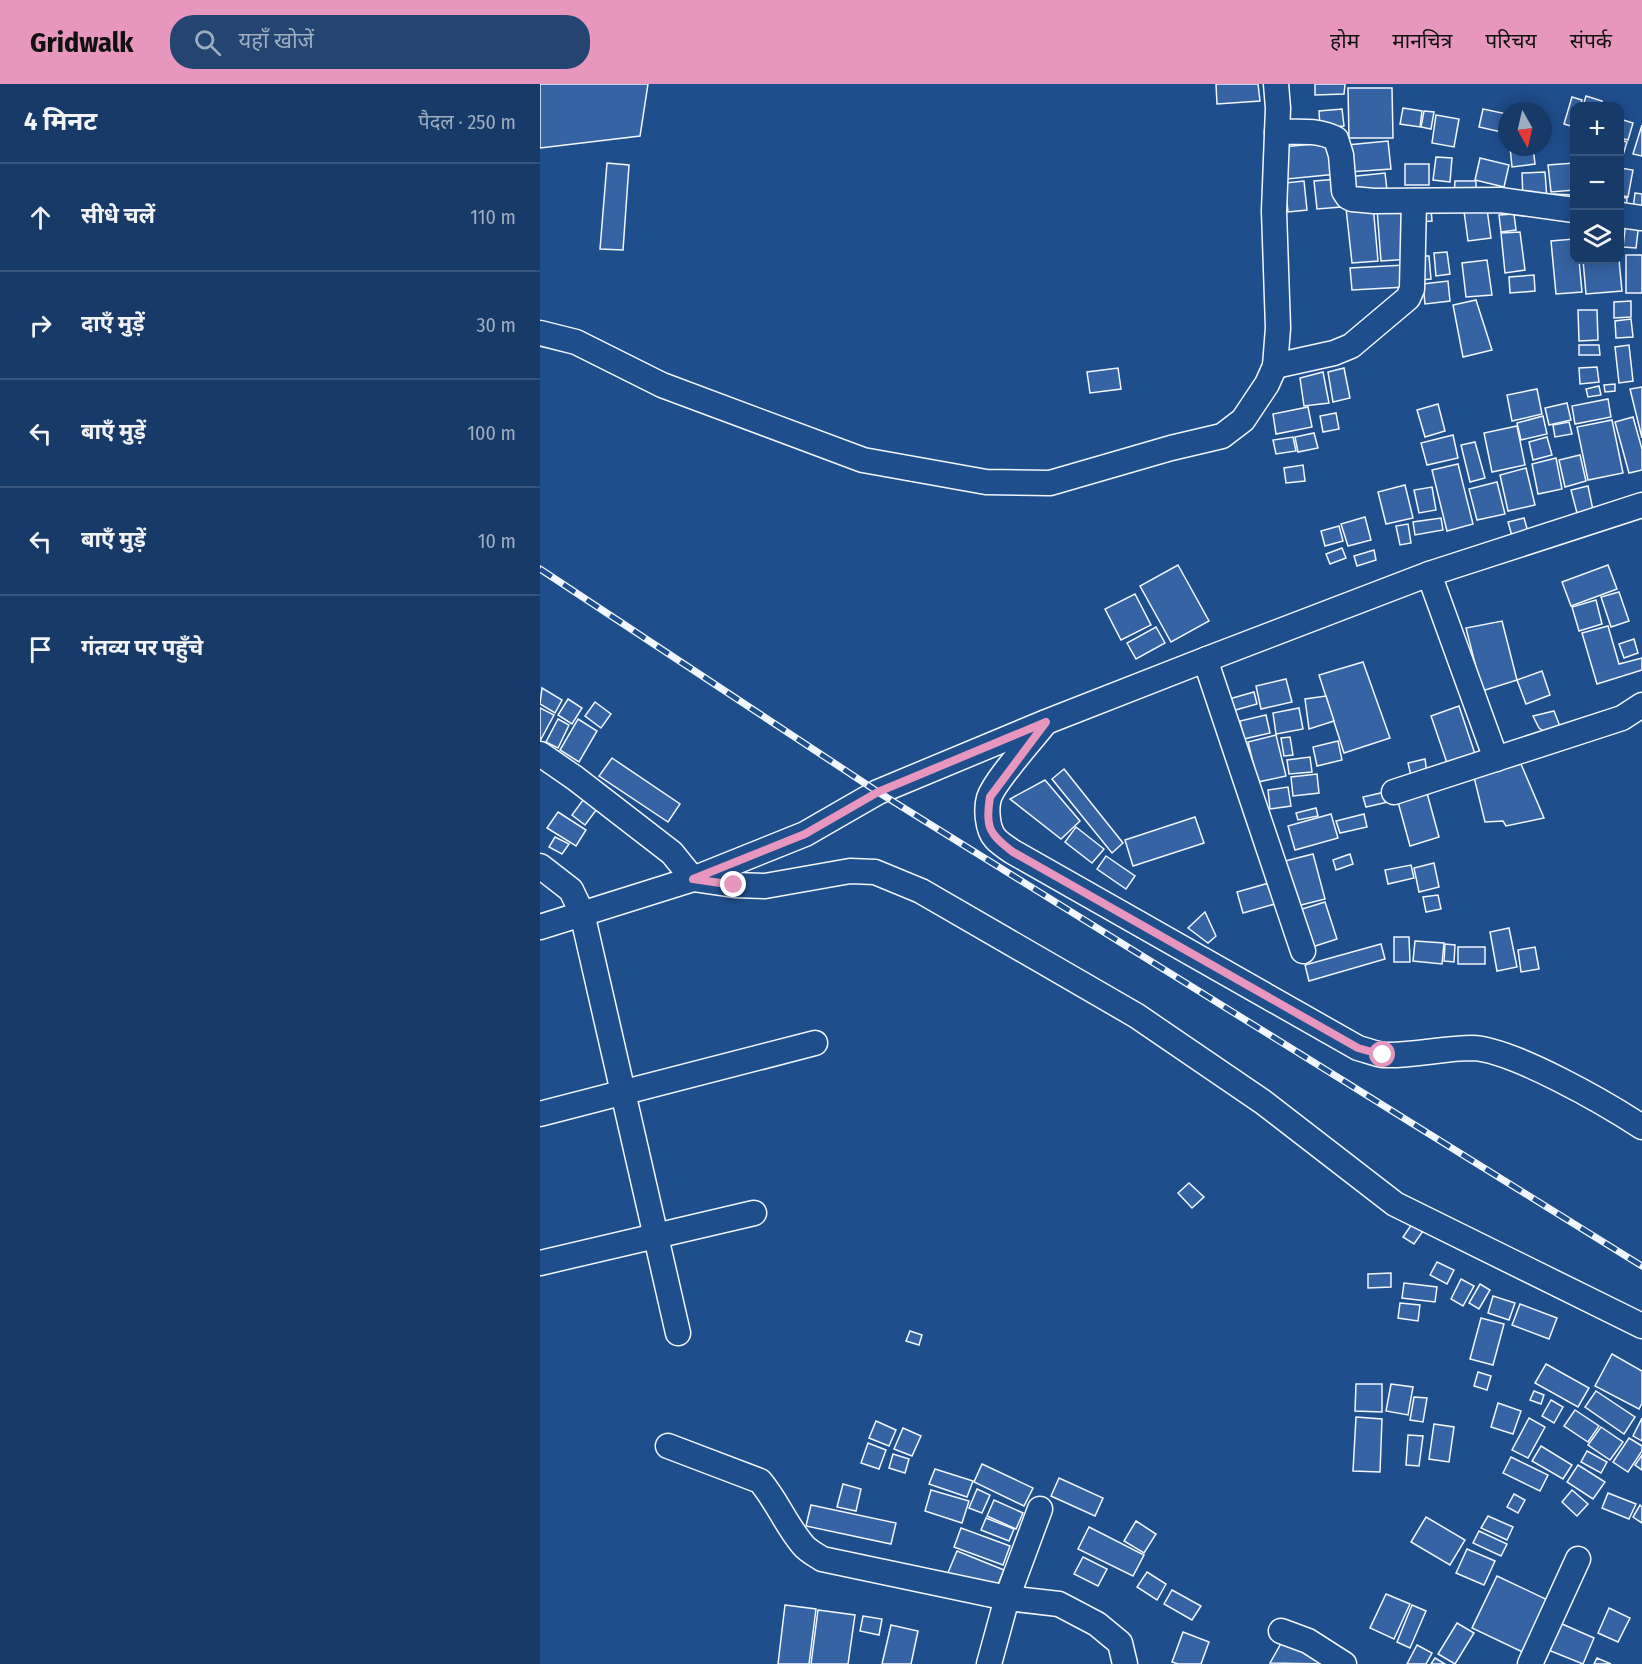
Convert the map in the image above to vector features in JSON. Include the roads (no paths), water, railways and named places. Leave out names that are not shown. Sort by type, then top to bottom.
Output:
[{"type":"street","points":[[540,333],[576,342],[662,385],[863,460],[986,482],[1050,483],[1171,448],[1222,436],[1243,420],[1267,384],[1275,366],[1278,328],[1274,210],[1276,84]]},
{"type":"street","points":[[1277,132],[1314,132],[1328,134],[1335,139],[1341,154],[1344,191],[1348,197],[1374,201],[1500,200],[1570,209]]},
{"type":"street","points":[[1275,366],[1334,353],[1351,346],[1408,298],[1412,289],[1414,201]]},
{"type":"street","points":[[1624,216],[1642,218]]},
{"type":"street","points":[[540,927],[693,879],[805,834],[878,792],[1046,722],[1207,659],[1429,574],[1642,505]]},
{"type":"street","points":[[1429,574],[1496,759]]},
{"type":"street","points":[[1207,659],[1209,671],[1303,951]]},
{"type":"street","points":[[1394,792],[1622,718],[1642,705]]},
{"type":"street","points":[[1046,722],[990,797],[987,810],[990,829],[994,838],[1013,852],[1358,1048],[1383,1055],[1473,1048],[1498,1053],[1540,1071],[1614,1109],[1642,1127]]},
{"type":"street","points":[[540,754],[575,778],[672,853],[693,879],[734,885],[765,886],[850,871],[875,872],[921,891],[1137,1016],[1263,1102],[1395,1204],[1642,1326]]},
{"type":"street","points":[[540,866],[570,890],[582,913],[678,1333]]},
{"type":"street","points":[[540,1114],[815,1043]]},
{"type":"street","points":[[540,1263],[754,1213]]},
{"type":"street","points":[[668,1446],[760,1481],[804,1547],[822,1559],[1007,1598],[1059,1604],[1097,1624],[1120,1643],[1125,1664]]},
{"type":"street","points":[[989,1664],[1007,1598],[1040,1509]]},
{"type":"street","points":[[1530,1664],[1578,1559]]},
{"type":"street","points":[[1281,1632],[1308,1641],[1344,1664]]},
{"type":"railway","points":[[540,569],[878,792],[1642,1266]]}]
